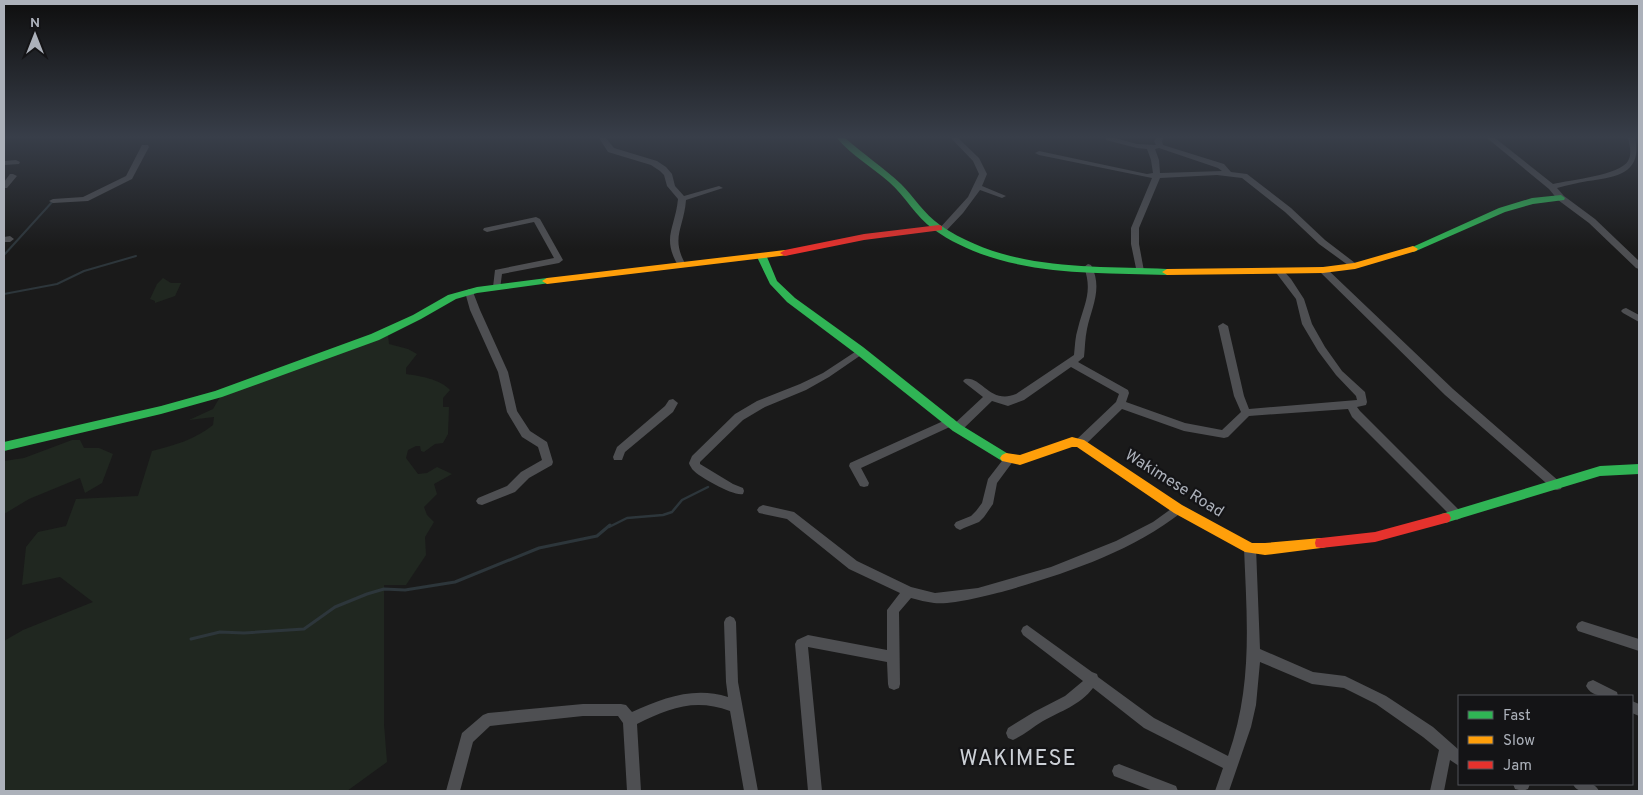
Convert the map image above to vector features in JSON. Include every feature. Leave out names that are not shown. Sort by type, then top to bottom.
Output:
[{"type":"street","points":[[53,201],[85,199],[130,175]]},
{"type":"street","points":[[668,175],[671,186],[682,199],[680,218],[673,235],[674,255],[682,265]]},
{"type":"street","points":[[885,175],[897,185],[925,217],[940,229],[974,248],[1018,263],[1055,267],[1088,267],[1179,273],[1324,270],[1354,266],[1410,250],[1453,233],[1502,210],[1532,201],[1561,198]]},
{"type":"street","points":[[4,447],[187,403],[243,386],[375,336],[417,317],[452,297],[469,292],[580,276],[762,257],[864,237],[940,229],[958,216],[979,187],[982,175]]},
{"type":"street","points":[[1147,175],[1157,177],[1176,175]]},
{"type":"street","points":[[1236,175],[1248,178],[1288,210],[1322,242],[1354,266]]},
{"type":"street","points":[[1537,175],[1552,187],[1561,198],[1592,220],[1639,266]]},
{"type":"street","points":[[1552,187],[1584,179],[1615,175]]},
{"type":"street","points":[[4,186],[13,176]]},
{"type":"street","points":[[1140,271],[1135,228],[1157,177]]},
{"type":"street","points":[[979,187],[1002,196]]},
{"type":"street","points":[[682,199],[719,188]]},
{"type":"street","points":[[488,230],[536,218],[559,260],[498,272],[498,287]]},
{"type":"street","points":[[762,257],[773,282],[790,300],[861,351],[954,425],[1009,460],[1024,459],[1072,442],[1080,443],[1120,404],[1124,393],[1072,362]]},
{"type":"street","points":[[968,381],[990,397],[1012,401],[1079,356],[1082,329],[1092,298],[1094,281],[1088,267]]},
{"type":"street","points":[[1120,404],[1184,428],[1218,434],[1228,432],[1246,414],[1279,409],[1351,406],[1362,402],[1361,395],[1339,372],[1321,349],[1308,324],[1300,299],[1278,270]]},
{"type":"street","points":[[1324,270],[1450,392],[1557,486]]},
{"type":"street","points":[[469,292],[475,310],[503,372],[512,412],[526,434],[543,444],[548,462],[525,475],[511,489],[482,501]]},
{"type":"street","points":[[1626,311],[1639,319]]},
{"type":"street","points":[[1223,326],[1238,396],[1246,414]]},
{"type":"street","points":[[739,491],[696,467],[694,463],[696,459],[739,417],[761,404],[803,387],[826,375],[861,351]]},
{"type":"street","points":[[864,483],[854,466],[954,425],[990,397]]},
{"type":"street","points":[[618,457],[621,450],[669,409],[673,403]]},
{"type":"street","points":[[1351,406],[1356,414],[1390,449],[1458,515]]},
{"type":"street","name":"Wakimese Road","points":[[1080,443],[1178,509],[1250,548],[1265,550],[1375,537],[1458,515],[1608,470],[1639,469]]},
{"type":"street","points":[[960,525],[975,520],[980,514],[987,504],[992,482],[1009,460]]},
{"type":"street","points":[[763,510],[790,516],[853,565],[909,592],[936,598],[978,592],[1053,572],[1120,544],[1157,525],[1178,509]]},
{"type":"street","points":[[1222,791],[1244,727],[1251,690],[1254,653],[1250,548]]},
{"type":"street","points":[[894,684],[893,610],[909,592]]},
{"type":"street","points":[[730,622],[732,682],[751,791]]},
{"type":"street","points":[[1582,627],[1639,645]]},
{"type":"street","points":[[1027,631],[1051,651],[1092,678],[1149,723],[1230,764]]},
{"type":"street","points":[[816,791],[801,644],[804,641],[808,641],[893,657]]},
{"type":"street","points":[[1254,653],[1312,678],[1345,682],[1381,700],[1428,732],[1458,758]]},
{"type":"street","points":[[1013,733],[1043,714],[1076,698],[1092,678]]},
{"type":"street","points":[[1593,686],[1610,695]]},
{"type":"street","points":[[630,720],[663,705],[689,699],[707,698],[736,706]]},
{"type":"street","points":[[453,791],[466,738],[488,720],[611,708],[621,710],[630,720],[634,791]]},
{"type":"street","points":[[1437,791],[1446,748]]},
{"type":"street","points":[[1119,771],[1171,791]]},
{"type":"shaded area","points":[[163,278],[171,283],[181,283],[175,296],[155,303],[155,301],[150,299],[157,284]]},
{"type":"shaded area","points":[[388,335],[389,344],[408,349],[417,354],[406,368],[406,374],[441,383],[450,390],[443,398],[443,407],[449,407],[448,434],[443,443],[435,444],[424,452],[421,451],[420,446],[416,446],[408,450],[406,458],[418,474],[427,473],[437,467],[452,474],[434,484],[437,494],[424,507],[427,515],[434,522],[425,537],[426,555],[406,585],[384,585],[384,724],[387,762],[347,791],[4,791],[4,641],[23,630],[93,602],[60,577],[22,585],[26,547],[38,532],[66,526],[76,499],[138,496],[152,451],[191,438],[213,425],[214,417],[189,420],[213,409],[220,397]]},
{"type":"shaded area","points":[[72,440],[80,440],[84,448],[99,448],[113,454],[102,483],[85,493],[80,478],[29,499],[4,514],[4,461],[24,458]]},
{"type":"waterway","points":[[4,255],[53,201]]},
{"type":"waterway","points":[[4,294],[57,284],[84,271],[136,256]]},
{"type":"waterway","points":[[609,527],[627,518],[663,515],[672,512],[682,500],[708,487]]},
{"type":"waterway","points":[[191,639],[220,632],[244,633],[304,629],[335,607],[367,594],[384,589],[405,590],[455,582],[539,548],[597,536],[610,525]]},
{"type":"traffic: fast","points":[[886,175],[935,226],[960,242],[988,254],[1046,266],[1076,269],[1167,272]]},
{"type":"traffic: fast","points":[[1413,249],[1502,210],[1532,201],[1561,198]]},
{"type":"traffic: fast","points":[[762,257],[773,282],[791,300],[859,350],[957,428],[1006,458]]},
{"type":"traffic: fast","points":[[4,447],[161,410],[218,394],[375,337],[417,317],[452,297],[477,290],[547,281]]},
{"type":"traffic: fast","points":[[1445,518],[1600,471],[1639,469]]},
{"type":"traffic: slow","points":[[1167,272],[1323,270],[1355,266],[1413,249]]},
{"type":"traffic: slow","points":[[547,281],[785,253]]},
{"type":"traffic: slow","points":[[1006,458],[1020,460],[1072,442],[1080,443],[1178,509],[1250,548],[1265,549],[1321,543]]},
{"type":"traffic: jam","points":[[785,253],[864,237],[939,228]]},
{"type":"traffic: jam","points":[[1321,543],[1375,537],[1445,518]]},
{"type":"district","name":"WAKIMESE","points":[[1018,759]]}]
